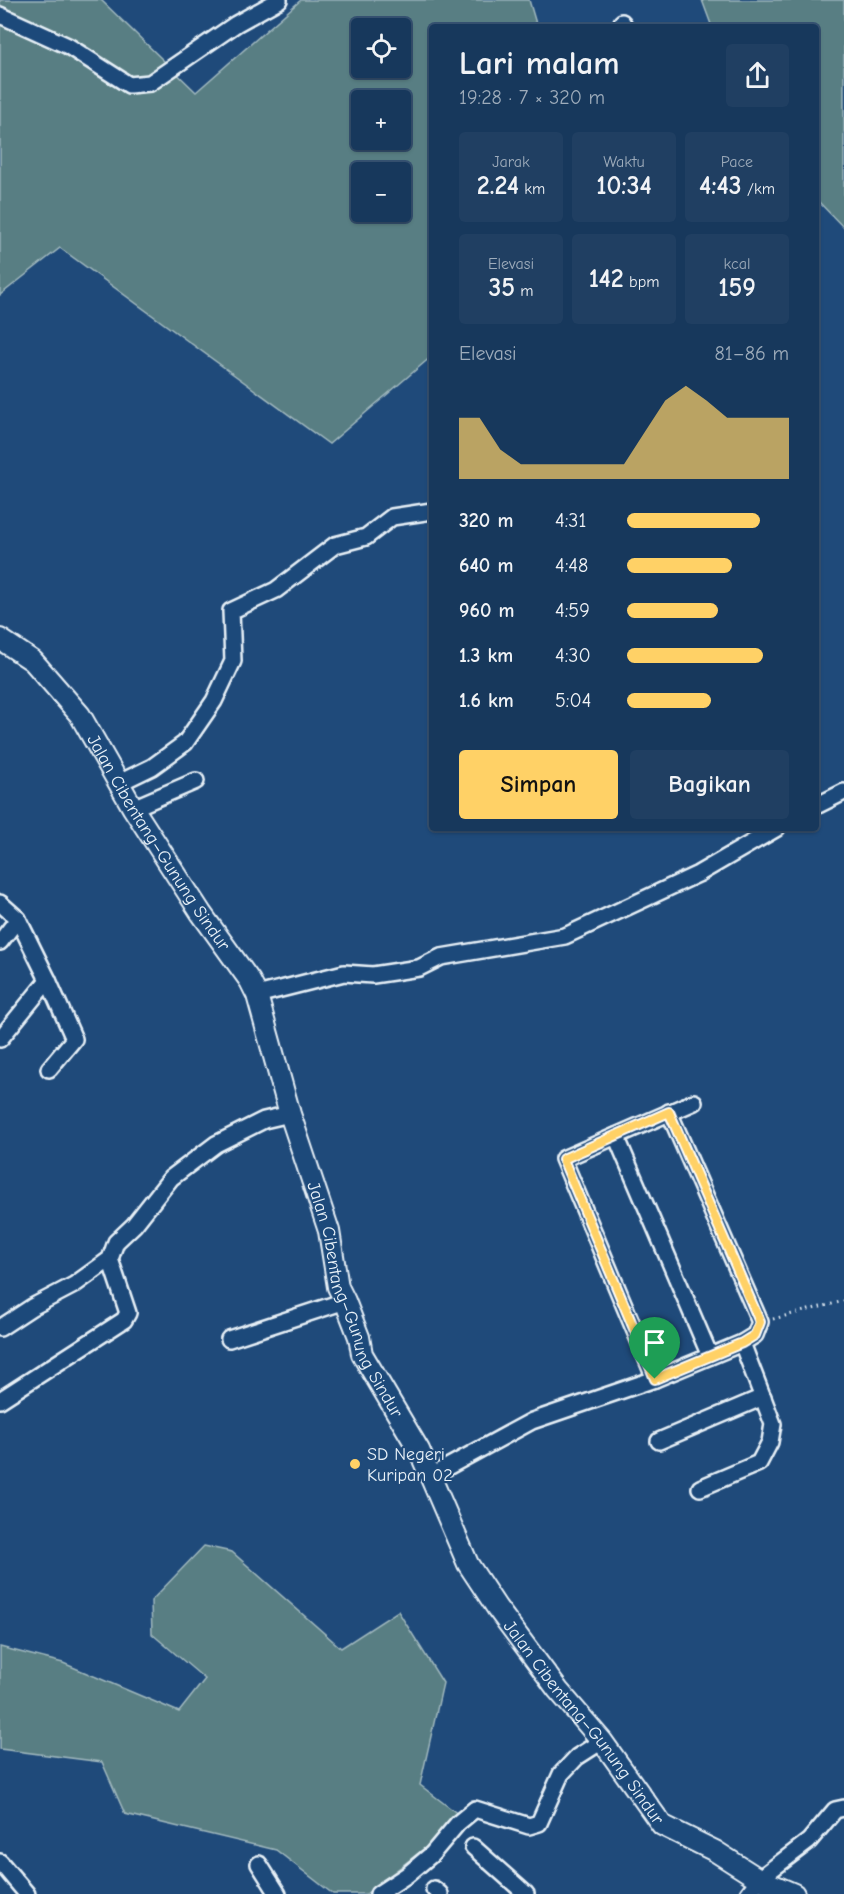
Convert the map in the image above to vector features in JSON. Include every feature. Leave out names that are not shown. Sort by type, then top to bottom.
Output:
[{"type":"street","points":[[0,15],[68,46],[129,85],[150,83],[236,24],[279,0]]},
{"type":"street","points":[[119,783],[152,767],[185,743],[214,702],[233,662],[231,610],[276,590],[335,545],[366,537],[392,518],[429,512]]},
{"type":"street","name":"Jalan Cibentang–Gunung Sindur","points":[[0,639],[33,661],[80,715],[133,808],[201,914],[250,981],[257,995],[290,1114],[329,1231],[338,1287],[359,1337],[362,1354],[418,1450],[468,1564],[485,1591],[558,1690],[602,1741],[662,1825],[715,1851],[753,1886],[794,1894]]},
{"type":"street","points":[[133,808],[196,781]]},
{"type":"street","points":[[819,804],[844,792]]},
{"type":"street","points":[[257,995],[344,973],[373,975],[418,969],[441,957],[564,936],[698,874],[772,831]]},
{"type":"street","points":[[0,903],[18,919],[74,1039],[49,1069]]},
{"type":"street","points":[[0,942],[18,919]]},
{"type":"street","points":[[0,1039],[48,980]]},
{"type":"street","points":[[655,1379],[563,1159],[694,1102]]},
{"type":"street","points":[[431,1476],[532,1422],[655,1379],[742,1343],[755,1335],[760,1322],[669,1112]]},
{"type":"street","points":[[0,1328],[32,1306],[74,1285],[110,1259],[116,1242],[134,1224],[171,1178],[216,1144],[264,1120],[290,1114]]},
{"type":"street","points":[[616,1136],[710,1356]]},
{"type":"street","points":[[0,1400],[124,1320],[128,1313],[110,1259]]},
{"type":"street","points":[[229,1339],[345,1301]]},
{"type":"street","points":[[700,1488],[759,1463],[770,1442],[773,1424],[742,1343]]},
{"type":"street","points":[[659,1441],[763,1397]]},
{"type":"street","points":[[378,1894],[407,1875],[432,1854],[458,1823],[475,1809],[529,1826],[538,1823],[561,1774],[578,1756],[602,1741]]},
{"type":"street","points":[[753,1886],[809,1841],[835,1810],[844,1808]]},
{"type":"street","points":[[473,1847],[526,1894]]},
{"type":"street","points":[[259,1864],[279,1894]]},
{"type":"street","points":[[2,1870],[27,1894]]},
{"type":"path","points":[[760,1322],[844,1301]]},
{"type":"green space","points":[[0,0],[101,0],[196,92],[301,0],[529,0],[536,24],[429,24],[429,359],[329,444],[60,248],[0,295]]},
{"type":"green space","points":[[702,0],[844,0],[844,228],[819,202],[819,24],[711,24]]},
{"type":"green space","points":[[204,1546],[232,1552],[341,1648],[398,1611],[443,1683],[420,1785],[463,1818],[366,1894],[333,1894],[276,1850],[125,1814],[102,1762],[0,1749],[0,1647],[63,1663],[179,1712],[205,1679],[152,1634],[151,1601]]},
{"type":"place","name":"SD Negeri Kuripan 02","points":[[355,1464]]},
{"type":"route","points":[[669,1112],[760,1322],[755,1335],[742,1343],[655,1379],[563,1159],[669,1112]]}]
